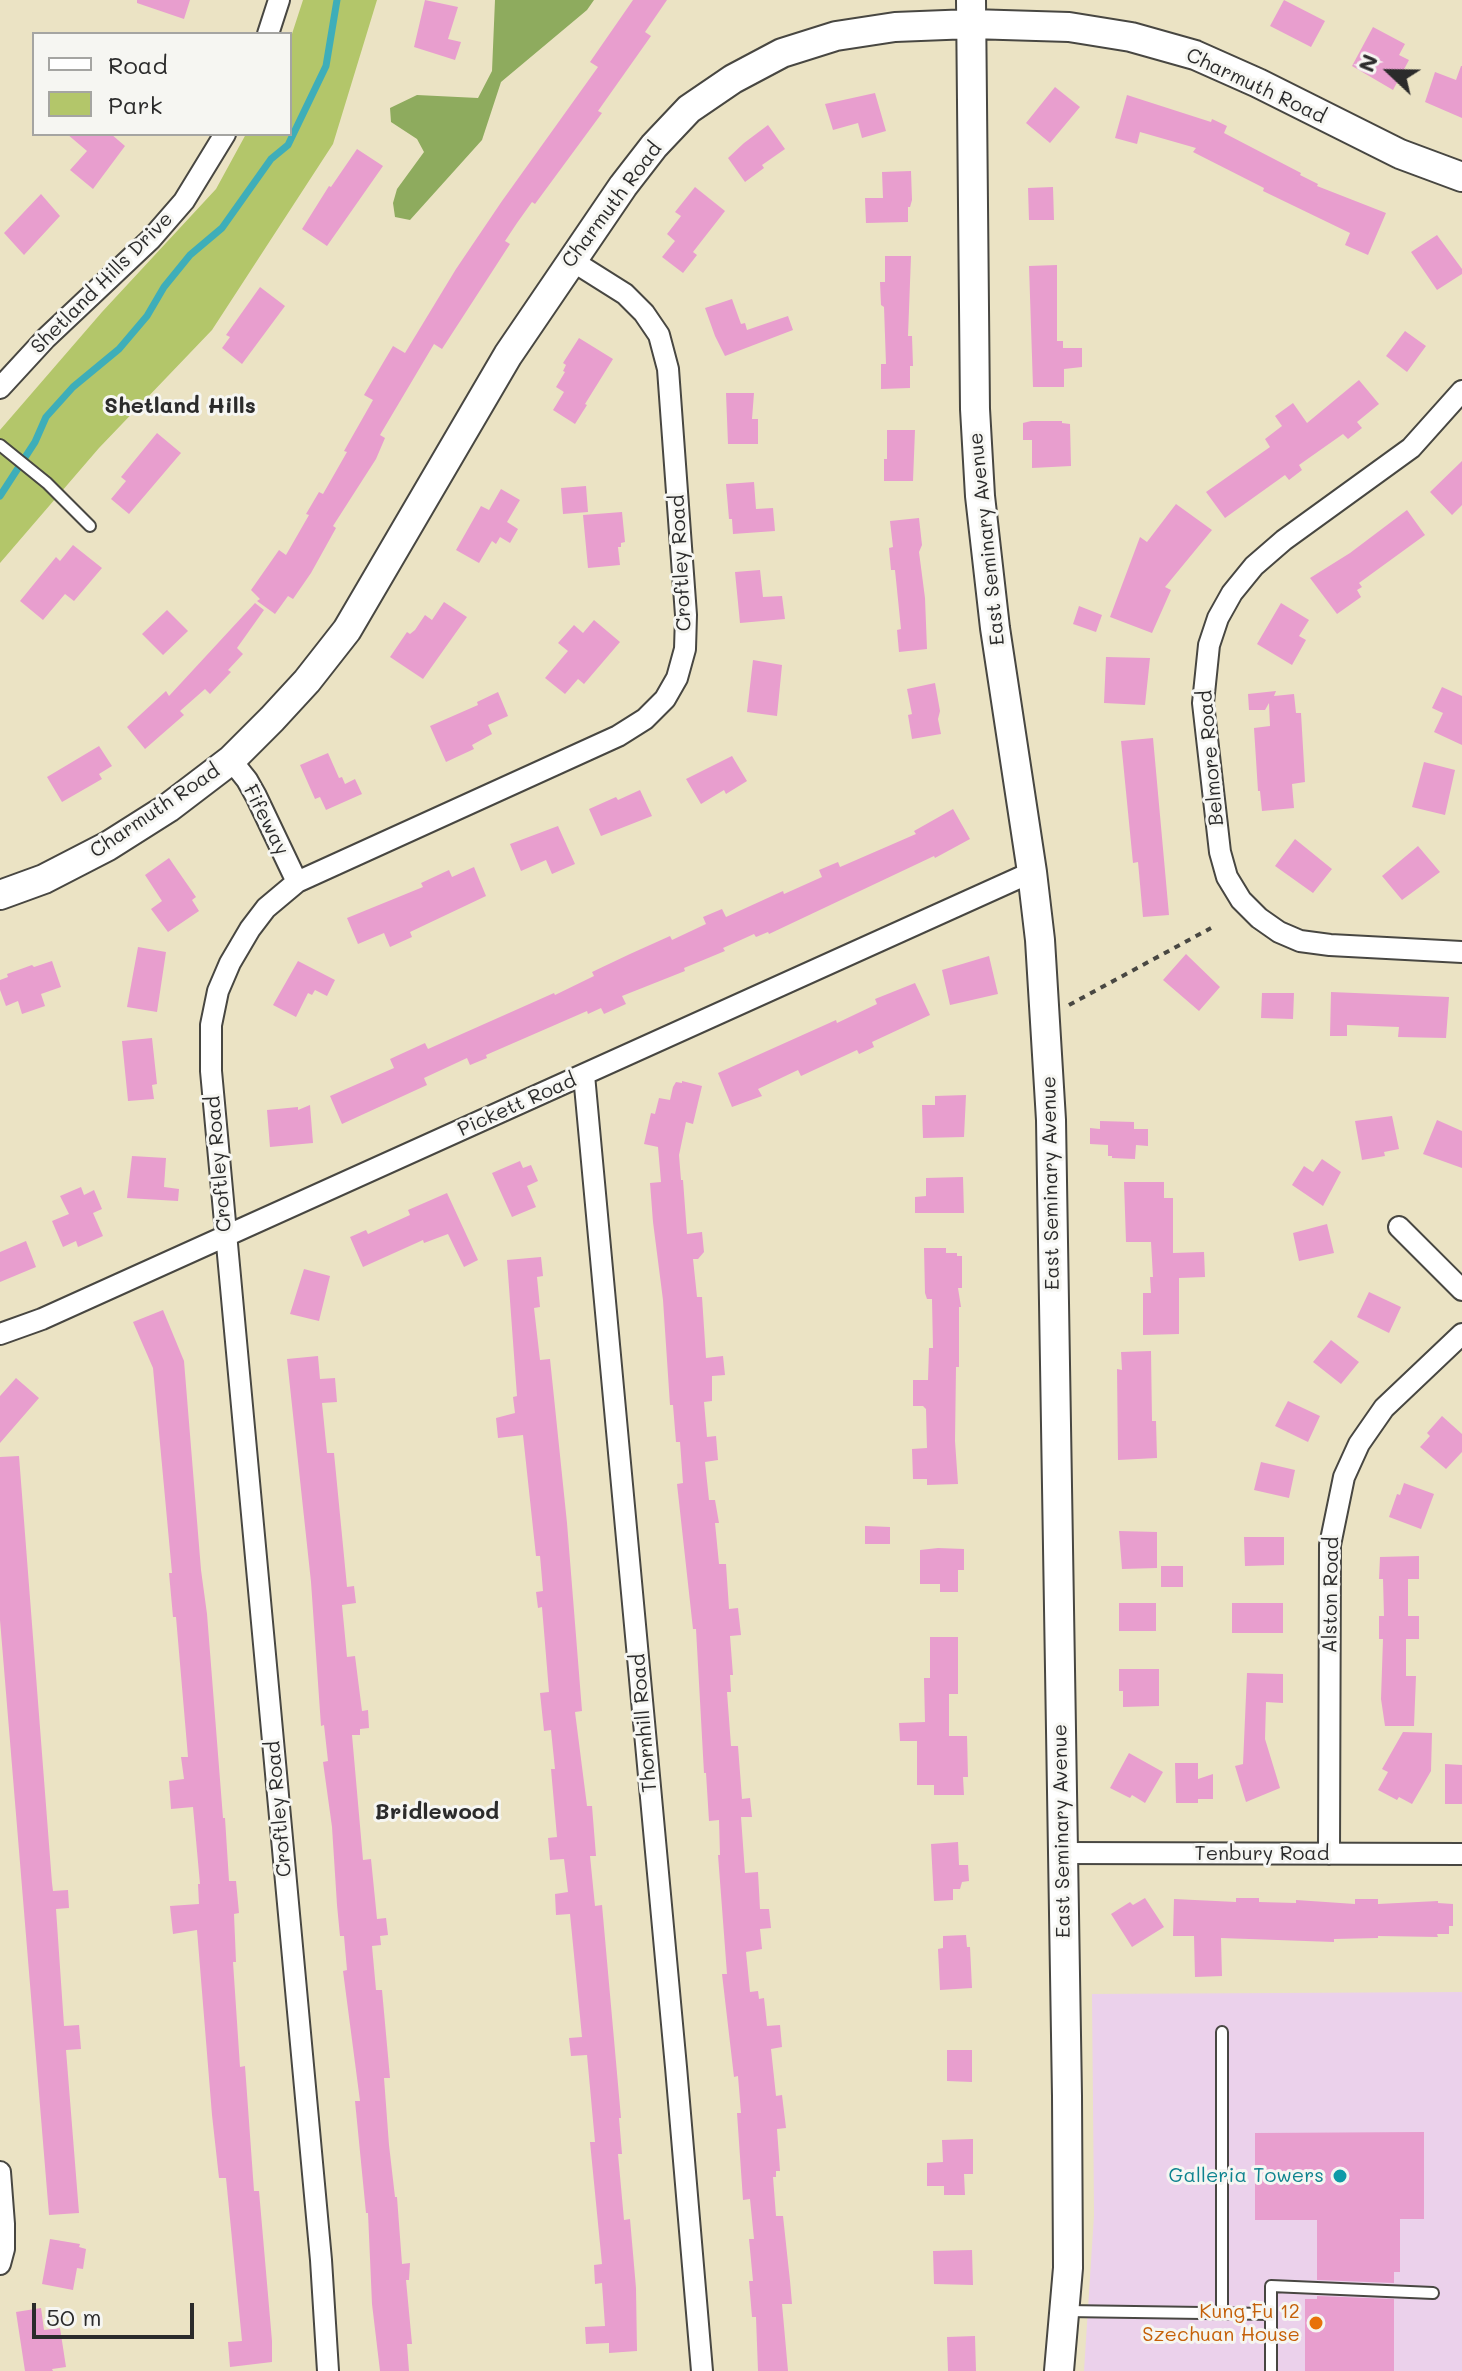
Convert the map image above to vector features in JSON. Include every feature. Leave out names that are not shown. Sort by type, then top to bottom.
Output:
[{"type":"street","points":[[269,32],[279,0]]},
{"type":"street","name":"Charmuth Road","points":[[0,895],[44,879],[108,846],[168,808],[231,760],[307,681],[347,630],[508,355],[571,260],[654,146],[689,109],[733,79],[782,53],[836,36],[971,12],[1131,37],[1195,55],[1400,154],[1462,177]]},
{"type":"street","name":"East Seminary Avenue","points":[[971,12],[975,409],[980,496],[995,628],[1032,872],[1044,994],[1051,1120],[1067,2096],[1066,2311],[1059,2371]]},
{"type":"street","name":"Shetland Hills Drive","points":[[0,388],[46,338],[151,239],[184,201],[224,136]]},
{"type":"street","name":"Croftley Road","points":[[328,2371],[318,2228],[211,1071],[211,1025],[218,991],[250,929],[266,908],[297,882],[618,736],[645,719],[665,699],[677,678],[685,649],[686,615],[668,369],[659,335],[644,313],[625,294],[571,260]]},
{"type":"street","name":"Belmore Road","points":[[1462,391],[1411,448],[1284,540],[1246,575],[1218,618],[1209,645],[1203,703],[1220,852],[1227,877],[1241,900],[1259,918],[1279,932],[1300,941],[1462,952]]},
{"type":"street","name":"Fifeway","points":[[231,760],[256,796],[297,882]]},
{"type":"street","name":"Pickett Road","points":[[0,1334],[42,1319],[1032,872]]},
{"type":"street","name":"Thornhill Road","points":[[584,1075],[702,2371]]},
{"type":"street","points":[[1399,1227],[1462,1290]]},
{"type":"street","name":"Alston Road","points":[[1329,1854],[1330,1545],[1344,1477],[1359,1444],[1384,1408],[1462,1334]]},
{"type":"street","name":"Tenbury Road","points":[[1062,1853],[1462,1854]]},
{"type":"street","points":[[0,2172],[4,2249],[0,2264]]},
{"type":"lane","points":[[0,445],[34,472],[90,526]]},
{"type":"lane","points":[[1222,2032],[1222,2313]]},
{"type":"lane","points":[[1271,2371],[1271,2286],[1433,2293]]},
{"type":"lane","points":[[1066,2311],[1271,2314]]},
{"type":"path","points":[[1072,1004],[1211,928]]},
{"type":"shaded area","points":[[1462,1992],[1462,2371],[1084,2371],[1094,2215],[1092,1994]]},
{"type":"green space","points":[[303,0],[377,0],[333,144],[212,330],[99,448],[0,563],[0,430],[102,312],[216,189],[245,136],[292,136],[292,34]]},
{"type":"green space","points":[[495,0],[594,0],[587,10],[501,82],[482,140],[410,220],[395,217],[393,203],[397,189],[424,152],[417,139],[391,122],[390,108],[417,95],[478,98],[492,71]]},
{"type":"building","points":[[137,0],[190,0],[184,19],[137,3]]},
{"type":"building","points":[[425,0],[458,7],[448,39],[461,42],[455,60],[414,47]]},
{"type":"building","points":[[633,0],[667,0],[645,32],[651,36],[598,111],[602,113],[535,204],[532,202],[517,223],[505,241],[510,244],[442,349],[434,344],[380,435],[385,438],[376,459],[333,526],[336,528],[311,573],[293,599],[288,596],[275,614],[257,601],[260,599],[251,590],[279,550],[286,555],[319,492],[323,494],[373,400],[364,395],[393,346],[405,353],[456,269],[598,67],[590,62]]},
{"type":"building","points":[[1284,0],[1325,21],[1311,47],[1270,26]]},
{"type":"building","points":[[1373,27],[1405,44],[1399,55],[1409,60],[1393,90],[1352,66]]},
{"type":"building","points":[[1461,66],[1462,118],[1425,102],[1435,72],[1456,80]]},
{"type":"building","points":[[1055,87],[1080,107],[1050,143],[1026,123]]},
{"type":"building","points":[[875,93],[886,131],[862,138],[858,123],[833,130],[825,104]]},
{"type":"building","points":[[1127,95],[1211,122],[1212,119],[1227,126],[1224,133],[1301,173],[1317,186],[1386,213],[1368,255],[1345,245],[1350,233],[1263,191],[1264,188],[1193,152],[1196,148],[1140,132],[1137,144],[1115,138]]},
{"type":"building","points":[[768,125],[785,149],[745,182],[728,158]]},
{"type":"building","points":[[69,136],[113,136],[125,146],[93,189],[70,170],[87,151]]},
{"type":"building","points":[[357,149],[383,166],[327,246],[302,229]]},
{"type":"building","points":[[911,171],[912,200],[908,207],[908,222],[866,223],[865,198],[883,198],[882,172]]},
{"type":"building","points":[[695,187],[725,211],[693,252],[697,255],[683,273],[662,257],[675,241],[667,234],[681,216],[675,212]]},
{"type":"building","points":[[1053,187],[1054,220],[1029,220],[1028,188]]},
{"type":"building","points":[[41,194],[60,216],[24,255],[4,233]]},
{"type":"building","points":[[1437,235],[1462,269],[1462,274],[1437,290],[1411,252]]},
{"type":"building","points":[[885,256],[911,256],[908,336],[912,336],[913,366],[910,366],[910,388],[881,389],[881,364],[886,364],[880,282],[885,282]]},
{"type":"building","points":[[1057,265],[1057,341],[1063,341],[1063,348],[1082,348],[1082,367],[1064,369],[1064,387],[1033,387],[1029,266]]},
{"type":"building","points":[[260,287],[285,306],[242,364],[222,348],[230,337],[226,335]]},
{"type":"building","points":[[732,299],[741,324],[745,323],[747,330],[788,316],[793,330],[725,356],[705,308]]},
{"type":"building","points":[[1405,331],[1426,346],[1407,372],[1386,356]]},
{"type":"building","points":[[579,338],[613,359],[575,424],[553,410],[564,392],[556,387],[565,372],[566,365],[563,363]]},
{"type":"building","points":[[1359,380],[1379,404],[1357,422],[1362,428],[1348,439],[1343,434],[1299,465],[1302,470],[1289,480],[1285,475],[1225,518],[1206,492],[1270,447],[1265,439],[1282,426],[1275,416],[1293,403],[1307,423]]},
{"type":"building","points":[[726,393],[754,393],[752,419],[758,419],[758,444],[728,444]]},
{"type":"building","points":[[1023,423],[1070,424],[1071,466],[1032,468],[1032,440],[1023,440]]},
{"type":"building","points":[[887,430],[915,430],[913,481],[884,481]]},
{"type":"building","points":[[157,433],[181,453],[129,514],[111,499],[126,481],[121,477]]},
{"type":"building","points":[[1462,461],[1462,505],[1452,515],[1430,492]]},
{"type":"building","points":[[754,482],[756,509],[773,508],[775,531],[733,534],[726,484]]},
{"type":"building","points":[[586,486],[588,512],[563,514],[561,488]]},
{"type":"building","points":[[501,489],[520,500],[507,522],[518,529],[510,543],[500,537],[496,544],[492,541],[479,563],[456,550],[481,506],[489,510]]},
{"type":"building","points":[[1176,504],[1212,530],[1165,587],[1171,590],[1152,633],[1110,617],[1140,537],[1147,542]]},
{"type":"building","points":[[1407,510],[1425,535],[1359,583],[1362,587],[1357,590],[1361,597],[1337,614],[1310,578],[1350,553]]},
{"type":"building","points":[[622,512],[625,542],[618,547],[620,565],[588,568],[583,515]]},
{"type":"building","points":[[919,518],[927,649],[899,652],[897,630],[901,629],[895,570],[891,570],[889,548],[893,547],[890,521]]},
{"type":"building","points":[[73,545],[102,568],[74,601],[65,594],[43,620],[20,601],[56,557],[60,561]]},
{"type":"building","points":[[760,570],[763,597],[782,596],[785,619],[740,623],[735,572]]},
{"type":"building","points":[[444,602],[467,617],[423,679],[390,657],[407,632],[410,634],[415,630],[425,615],[432,620]]},
{"type":"building","points":[[255,603],[264,610],[237,648],[243,654],[228,670],[231,672],[210,694],[205,689],[180,711],[184,715],[145,749],[127,727],[166,691],[169,696]]},
{"type":"building","points":[[1281,603],[1309,620],[1299,636],[1306,640],[1292,665],[1257,644]]},
{"type":"building","points":[[1079,606],[1102,615],[1096,632],[1073,624]]},
{"type":"building","points":[[167,610],[188,631],[163,655],[142,634]]},
{"type":"building","points":[[594,620],[620,642],[584,684],[578,679],[565,694],[545,678],[568,651],[558,643],[574,625],[583,633]]},
{"type":"building","points":[[1106,657],[1150,658],[1145,705],[1104,703]]},
{"type":"building","points":[[753,660],[782,665],[777,716],[747,712]]},
{"type":"building","points":[[935,683],[941,734],[912,739],[908,715],[912,714],[907,689]]},
{"type":"building","points":[[1442,687],[1462,696],[1462,745],[1434,732],[1443,713],[1432,708]]},
{"type":"building","points":[[1276,691],[1274,696],[1294,694],[1296,713],[1301,713],[1305,782],[1292,784],[1294,808],[1262,811],[1254,728],[1270,726],[1269,703],[1265,710],[1249,710],[1248,694]]},
{"type":"building","points":[[498,692],[508,716],[488,725],[492,734],[472,745],[474,749],[446,762],[430,726],[478,705],[477,702]]},
{"type":"building","points":[[1153,738],[1169,915],[1143,917],[1138,862],[1133,863],[1121,741]]},
{"type":"building","points":[[99,746],[112,766],[99,774],[102,779],[62,802],[47,777]]},
{"type":"building","points":[[328,753],[339,778],[342,777],[345,784],[355,779],[362,794],[326,810],[320,797],[315,799],[300,765]]},
{"type":"building","points":[[732,756],[747,781],[701,804],[686,779]]},
{"type":"building","points":[[1424,762],[1455,770],[1445,815],[1412,807]]},
{"type":"building","points":[[640,790],[652,816],[601,836],[589,809]]},
{"type":"building","points":[[953,809],[970,839],[935,858],[769,934],[756,937],[754,934],[723,948],[725,951],[684,968],[685,971],[622,996],[626,1004],[604,1014],[601,1008],[588,1014],[587,1011],[470,1065],[467,1058],[424,1078],[427,1085],[342,1124],[330,1096],[394,1068],[390,1059],[425,1043],[428,1049],[555,995],[594,976],[592,972],[630,954],[706,924],[703,917],[722,909],[726,917],[783,891],[784,894],[822,877],[819,870],[838,862],[840,867],[916,834],[914,831]]},
{"type":"building","points":[[558,826],[575,864],[552,874],[546,860],[521,871],[510,844]]},
{"type":"building","points":[[1295,839],[1332,869],[1313,893],[1275,866]]},
{"type":"building","points":[[1418,846],[1440,872],[1402,900],[1382,876]]},
{"type":"building","points":[[169,858],[196,897],[192,900],[199,911],[168,932],[151,909],[162,901],[145,875]]},
{"type":"building","points":[[474,867],[486,896],[410,932],[412,937],[390,947],[384,933],[358,944],[347,918],[423,887],[421,883],[449,870],[452,877]]},
{"type":"building","points":[[138,947],[166,952],[157,1012],[127,1007]]},
{"type":"building","points":[[1186,954],[1220,987],[1199,1011],[1163,980]]},
{"type":"building","points":[[989,956],[998,994],[950,1005],[942,970]]},
{"type":"building","points":[[52,961],[61,987],[41,994],[45,1006],[22,1014],[18,1001],[6,1006],[0,980],[8,977],[7,974]]},
{"type":"building","points":[[298,961],[335,980],[327,996],[315,990],[312,995],[308,993],[296,1017],[273,1005]]},
{"type":"building","points":[[915,983],[930,1015],[872,1042],[874,1047],[859,1054],[857,1050],[801,1076],[798,1070],[758,1089],[762,1096],[732,1107],[718,1073],[836,1020],[837,1023],[877,1004],[875,999]]},
{"type":"building","points":[[1331,992],[1449,997],[1446,1038],[1398,1037],[1399,1027],[1347,1025],[1347,1036],[1330,1036]]},
{"type":"building","points":[[1262,993],[1294,993],[1293,1019],[1261,1018]]},
{"type":"building","points":[[152,1038],[157,1084],[152,1085],[154,1099],[128,1101],[122,1041]]},
{"type":"building","points":[[676,1082],[702,1086],[693,1124],[686,1122],[679,1155],[687,1234],[702,1232],[704,1252],[698,1259],[693,1259],[697,1297],[702,1297],[706,1358],[723,1356],[725,1375],[712,1376],[712,1401],[704,1402],[707,1437],[716,1436],[718,1460],[705,1462],[709,1500],[715,1500],[719,1523],[715,1523],[719,1564],[726,1564],[729,1609],[738,1608],[741,1635],[730,1636],[733,1675],[730,1675],[731,1692],[727,1692],[731,1746],[738,1746],[742,1799],[750,1798],[752,1817],[741,1817],[745,1873],[758,1872],[760,1909],[769,1909],[771,1928],[760,1929],[762,1949],[746,1952],[750,1992],[758,1991],[759,1999],[764,1998],[767,2026],[780,2025],[782,2047],[771,2049],[776,2096],[782,2095],[786,2128],[777,2129],[780,2171],[776,2171],[776,2177],[773,2177],[776,2216],[783,2216],[792,2304],[782,2304],[788,2371],[758,2371],[756,2317],[752,2317],[749,2281],[753,2281],[749,2239],[754,2239],[750,2199],[743,2200],[737,2113],[741,2113],[738,2076],[734,2077],[722,1974],[727,1974],[718,1855],[719,1820],[709,1821],[696,1629],[693,1629],[677,1484],[683,1483],[680,1442],[676,1442],[673,1405],[670,1405],[663,1300],[653,1222],[650,1183],[661,1182],[658,1147],[644,1144],[651,1113],[655,1114],[659,1098],[670,1100]]},
{"type":"building","points":[[966,1095],[964,1137],[923,1138],[922,1105],[935,1105],[935,1096]]},
{"type":"building","points":[[310,1105],[313,1143],[270,1147],[267,1110],[298,1107],[298,1110]]},
{"type":"building","points":[[1392,1116],[1399,1149],[1384,1152],[1385,1156],[1362,1160],[1355,1121]]},
{"type":"building","points":[[1437,1120],[1462,1131],[1462,1168],[1423,1154]]},
{"type":"building","points":[[1100,1121],[1134,1122],[1134,1129],[1148,1129],[1148,1146],[1136,1145],[1135,1159],[1108,1156],[1108,1145],[1090,1144],[1090,1128],[1100,1129]]},
{"type":"building","points":[[132,1156],[166,1158],[164,1187],[179,1189],[178,1201],[127,1198]]},
{"type":"building","points":[[1322,1159],[1341,1172],[1323,1206],[1292,1185],[1304,1166],[1313,1172]]},
{"type":"building","points":[[520,1161],[523,1168],[531,1165],[538,1181],[527,1186],[536,1207],[512,1217],[492,1173]]},
{"type":"building","points":[[963,1177],[964,1213],[915,1213],[915,1197],[926,1196],[926,1178]]},
{"type":"building","points":[[1124,1182],[1164,1182],[1164,1198],[1173,1198],[1173,1253],[1204,1252],[1205,1277],[1179,1278],[1179,1334],[1143,1335],[1143,1293],[1151,1293],[1150,1277],[1153,1277],[1151,1242],[1126,1242]]},
{"type":"building","points":[[81,1187],[84,1195],[94,1190],[102,1209],[93,1213],[103,1236],[78,1247],[76,1241],[63,1247],[52,1221],[69,1214],[60,1196]]},
{"type":"building","points":[[447,1193],[478,1260],[464,1267],[448,1234],[424,1243],[423,1240],[363,1267],[350,1237],[366,1230],[368,1234],[410,1215],[408,1210]]},
{"type":"building","points":[[1327,1224],[1334,1253],[1299,1261],[1293,1233]]},
{"type":"building","points":[[26,1241],[36,1267],[0,1282],[0,1252]]},
{"type":"building","points":[[924,1248],[946,1248],[946,1253],[962,1256],[962,1288],[958,1288],[961,1307],[959,1367],[956,1367],[958,1484],[927,1485],[927,1479],[913,1479],[912,1449],[927,1448],[926,1409],[913,1406],[913,1380],[928,1380],[929,1348],[933,1348],[932,1299],[927,1299],[925,1293]]},
{"type":"building","points":[[541,1257],[543,1276],[537,1277],[540,1307],[534,1308],[540,1360],[550,1359],[567,1523],[582,1711],[575,1712],[587,1806],[592,1806],[596,1856],[590,1856],[595,1906],[602,1905],[621,2118],[622,2154],[618,2154],[624,2220],[630,2219],[636,2288],[637,2351],[609,2353],[609,2343],[586,2344],[585,2327],[605,2326],[602,2283],[595,2284],[594,2265],[602,2264],[590,2142],[595,2142],[587,2055],[571,2056],[569,2038],[582,2037],[570,1914],[556,1915],[555,1894],[568,1892],[564,1859],[550,1860],[548,1838],[557,1837],[551,1769],[555,1769],[551,1730],[544,1731],[540,1693],[549,1692],[542,1607],[538,1608],[536,1592],[543,1591],[540,1556],[536,1556],[523,1435],[498,1438],[496,1418],[515,1413],[513,1397],[517,1396],[507,1260]]},
{"type":"building","points":[[304,1269],[330,1276],[319,1321],[290,1314]]},
{"type":"building","points":[[1369,1292],[1401,1307],[1389,1333],[1357,1317]]},
{"type":"building","points":[[163,1310],[184,1361],[229,1881],[236,1881],[239,1913],[234,1914],[236,1962],[233,1962],[240,2067],[245,2066],[254,2191],[259,2191],[272,2341],[272,2362],[230,2367],[228,2342],[242,2341],[226,2178],[219,2178],[212,2115],[197,1930],[173,1934],[170,1906],[199,1904],[200,1884],[193,1807],[171,1809],[169,1781],[184,1779],[181,1757],[188,1757],[176,1617],[173,1617],[169,1573],[172,1573],[153,1368],[133,1322]]},
{"type":"building","points":[[1331,1340],[1359,1362],[1341,1384],[1313,1362]]},
{"type":"building","points":[[1151,1351],[1152,1421],[1156,1421],[1157,1458],[1118,1460],[1117,1369],[1122,1370],[1121,1352]]},
{"type":"building","points":[[318,1356],[320,1379],[335,1378],[337,1402],[322,1403],[327,1453],[334,1453],[347,1587],[354,1586],[356,1603],[342,1605],[347,1657],[355,1656],[362,1711],[368,1710],[369,1728],[360,1729],[360,1735],[352,1735],[363,1860],[371,1859],[377,1919],[386,1918],[388,1935],[380,1936],[381,1945],[372,1946],[376,1990],[382,1990],[390,2078],[384,2078],[402,2264],[410,2263],[409,2280],[406,2280],[412,2344],[407,2344],[409,2371],[380,2371],[372,2304],[368,2213],[355,2101],[360,2101],[343,1971],[347,1970],[344,1936],[340,1936],[332,1827],[323,1762],[328,1761],[324,1725],[321,1726],[311,1582],[287,1359]]},
{"type":"building","points":[[16,1378],[39,1398],[0,1443],[0,1396]]},
{"type":"building","points":[[1288,1401],[1320,1416],[1308,1442],[1275,1426]]},
{"type":"building","points":[[1442,1416],[1462,1434],[1462,1452],[1446,1469],[1420,1447]]},
{"type":"building","points":[[19,1456],[52,1883],[53,1891],[68,1890],[69,1908],[56,1909],[64,2026],[79,2025],[81,2049],[66,2050],[79,2213],[49,2215],[0,1620],[0,1457]]},
{"type":"building","points":[[1261,1462],[1295,1470],[1289,1498],[1254,1490]]},
{"type":"building","points":[[1404,1483],[1434,1494],[1421,1529],[1389,1517]]},
{"type":"building","points":[[865,1526],[890,1527],[890,1544],[865,1544]]},
{"type":"building","points":[[1119,1531],[1157,1532],[1157,1568],[1122,1569]]},
{"type":"building","points":[[1244,1537],[1284,1537],[1284,1565],[1245,1566]]},
{"type":"building","points":[[964,1549],[964,1570],[958,1570],[958,1592],[940,1592],[940,1584],[920,1584],[920,1550]]},
{"type":"building","points":[[1419,1556],[1419,1579],[1408,1579],[1408,1616],[1419,1616],[1419,1639],[1406,1639],[1406,1676],[1416,1676],[1414,1726],[1385,1726],[1381,1699],[1383,1639],[1379,1639],[1379,1616],[1384,1616],[1383,1579],[1379,1579],[1380,1557]]},
{"type":"building","points":[[1161,1566],[1183,1566],[1183,1587],[1161,1587]]},
{"type":"building","points":[[1119,1603],[1156,1603],[1156,1631],[1119,1631]]},
{"type":"building","points":[[1232,1603],[1283,1603],[1283,1633],[1232,1633]]},
{"type":"building","points":[[930,1637],[958,1637],[958,1694],[949,1694],[949,1736],[967,1736],[968,1777],[963,1777],[964,1795],[934,1795],[934,1785],[917,1785],[917,1741],[900,1741],[899,1723],[925,1722],[924,1678],[930,1678]]},
{"type":"building","points":[[1119,1669],[1159,1669],[1159,1706],[1123,1707]]},
{"type":"building","points":[[1247,1673],[1283,1674],[1283,1703],[1266,1702],[1265,1739],[1280,1788],[1246,1802],[1235,1766],[1243,1764]]},
{"type":"building","points":[[1403,1732],[1432,1733],[1431,1771],[1412,1804],[1378,1790],[1388,1772],[1382,1769]]},
{"type":"building","points":[[1129,1753],[1163,1772],[1145,1803],[1110,1788]]},
{"type":"building","points":[[1175,1763],[1198,1763],[1198,1779],[1213,1774],[1213,1799],[1176,1803]]},
{"type":"building","points":[[1445,1764],[1462,1765],[1462,1804],[1445,1804]]},
{"type":"building","points":[[958,1842],[959,1865],[968,1865],[969,1881],[962,1882],[960,1889],[953,1889],[953,1900],[934,1901],[931,1844]]},
{"type":"building","points":[[1145,1898],[1164,1927],[1132,1947],[1111,1914],[1130,1902],[1133,1905]]},
{"type":"building","points":[[1236,1898],[1259,1898],[1259,1902],[1296,1903],[1296,1900],[1355,1904],[1355,1899],[1378,1899],[1378,1904],[1438,1901],[1453,1904],[1453,1926],[1449,1926],[1449,1934],[1437,1934],[1438,1937],[1378,1936],[1334,1939],[1334,1942],[1221,1938],[1222,1976],[1195,1977],[1194,1936],[1173,1936],[1174,1899],[1236,1902]]},
{"type":"building","points":[[966,1935],[967,1947],[970,1947],[972,1988],[940,1990],[938,1949],[943,1948],[943,1936]]},
{"type":"building","points":[[947,2050],[972,2050],[972,2082],[947,2081]]},
{"type":"building","name":"Galleria Towers","points":[[1424,2132],[1424,2219],[1400,2219],[1400,2272],[1394,2272],[1394,2283],[1317,2280],[1317,2220],[1255,2220],[1255,2133]]},
{"type":"building","points":[[973,2139],[973,2174],[964,2174],[965,2195],[944,2195],[944,2186],[927,2186],[927,2163],[943,2162],[942,2140]]},
{"type":"building","points":[[50,2239],[80,2244],[79,2247],[86,2249],[83,2269],[77,2268],[73,2290],[42,2284]]},
{"type":"building","points":[[972,2250],[973,2285],[934,2284],[933,2251]]},
{"type":"building","points":[[1317,2296],[1394,2299],[1394,2371],[1305,2371],[1305,2299],[1317,2299]]},
{"type":"building","points":[[41,2308],[44,2330],[60,2328],[66,2367],[53,2371],[25,2371],[16,2312]]},
{"type":"building","points":[[975,2336],[976,2371],[948,2371],[947,2337]]},
{"type":"waterway","points":[[0,496],[35,442],[46,417],[73,387],[119,349],[147,316],[164,287],[190,255],[222,228],[271,159],[288,145],[326,66],[337,0]]},
{"type":"place","name":"Galleria Towers","points":[[1340,2176]]},
{"type":"place","name":"Kung Fu 12 Szechuan House","points":[[1316,2323]]},
{"type":"district","name":"Shetland Hills","points":[[180,406]]},
{"type":"district","name":"Bridlewood","points":[[437,1812]]}]
